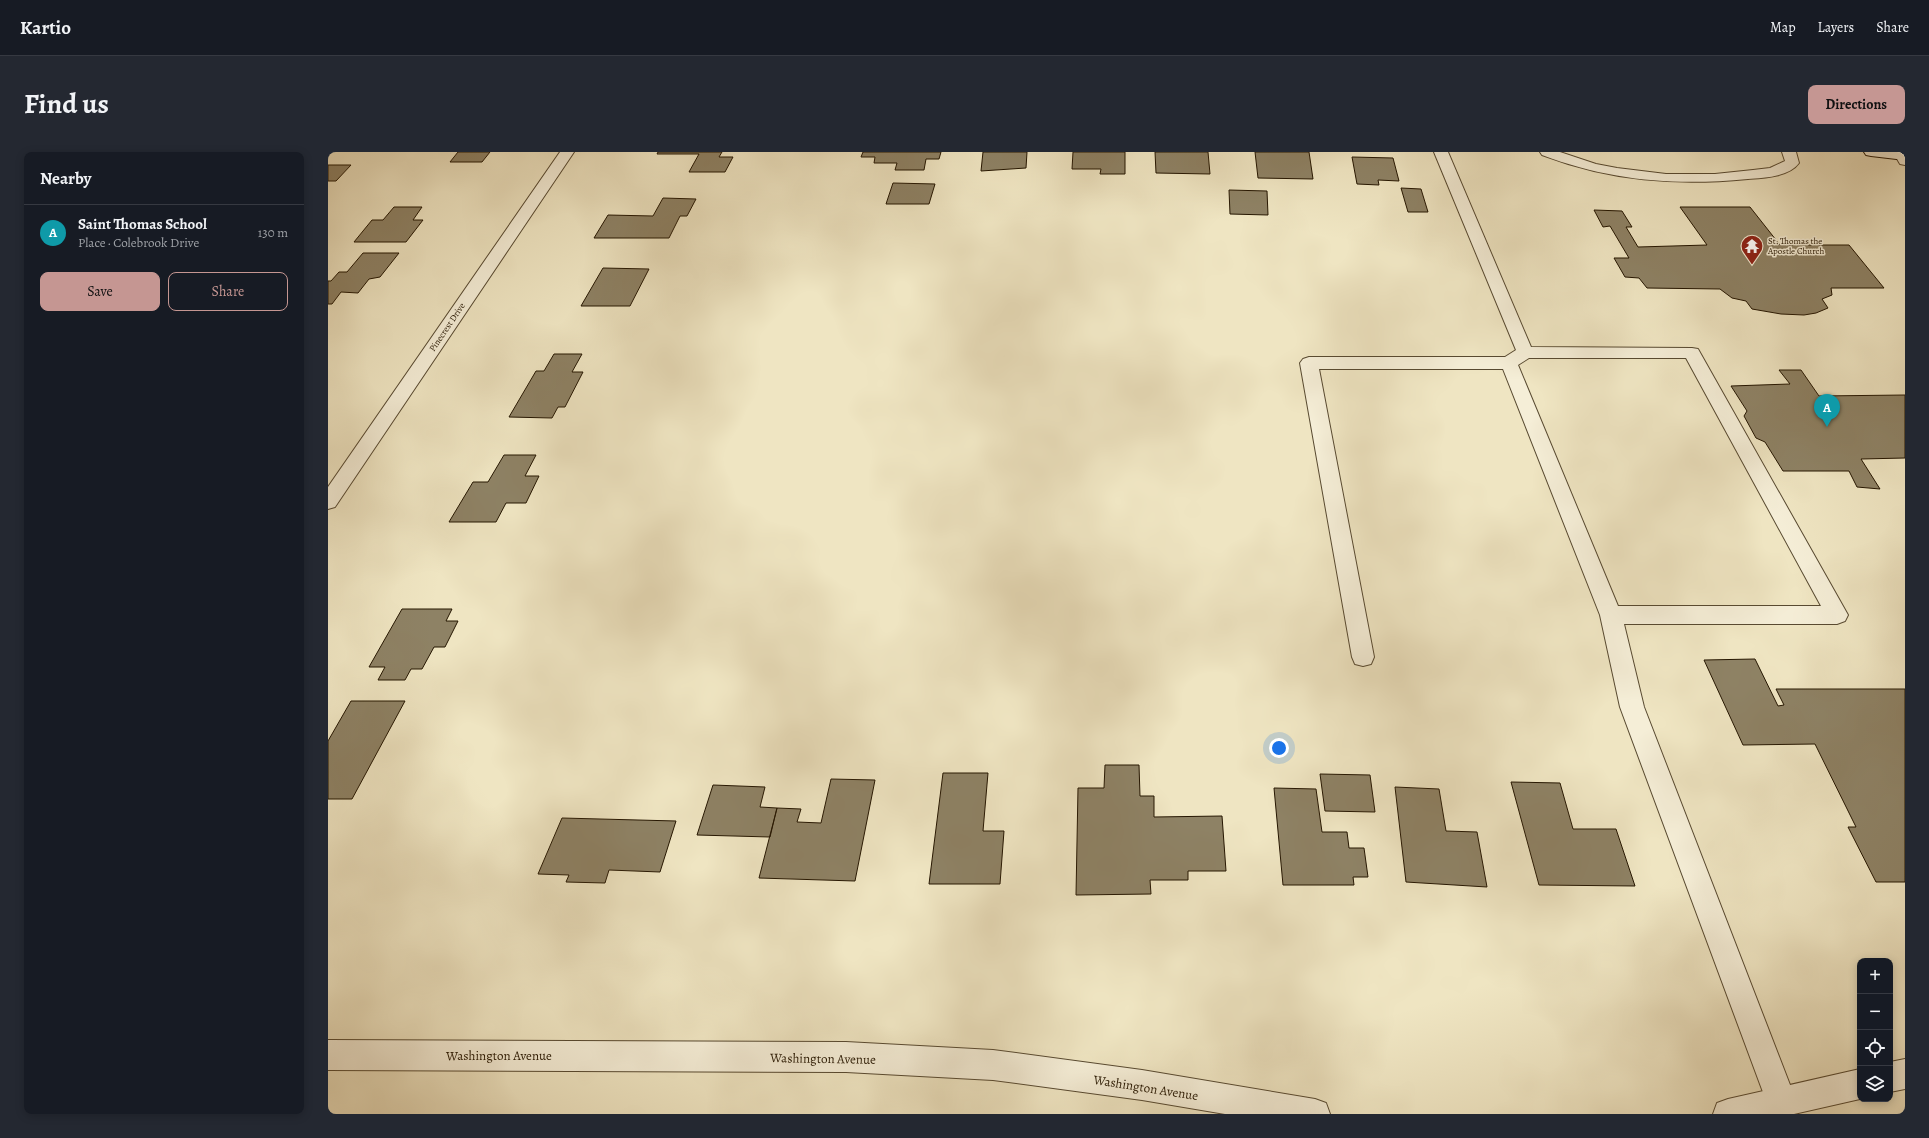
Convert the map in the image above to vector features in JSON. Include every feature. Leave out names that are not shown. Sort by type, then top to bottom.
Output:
[{"type":"street","name":"Pinecrest Drive","points":[[328,502],[567,152]]},
{"type":"street","points":[[1440,152],[1486,256],[1517,358],[1611,615],[1632,707],[1782,1103]]},
{"type":"street","points":[[1547,152],[1562,158],[1604,169],[1647,177],[1690,180],[1756,175],[1781,170],[1792,163],[1789,152]]},
{"type":"street","points":[[1871,152],[1903,156]]},
{"type":"street","points":[[1363,657],[1309,363],[1692,353],[1837,615],[1611,615]]},
{"type":"street","name":"Washington Avenue","points":[[328,1055],[846,1057],[993,1065],[1142,1085],[1315,1114]]},
{"type":"street","points":[[1893,1076],[1905,1074]]},
{"type":"street","points":[[1728,1114],[1782,1103],[1857,1085]]},
{"type":"building","points":[[458,152],[490,152],[482,162],[450,162]]},
{"type":"building","points":[[658,152],[722,152],[719,157],[733,157],[725,172],[689,172],[699,154],[657,154]]},
{"type":"building","points":[[863,152],[941,152],[939,159],[926,159],[924,170],[895,170],[897,163],[874,163],[875,157],[861,157]]},
{"type":"building","points":[[983,152],[1027,152],[1026,168],[981,171]]},
{"type":"building","points":[[1073,152],[1125,152],[1125,174],[1100,174],[1101,169],[1072,169]]},
{"type":"building","points":[[1155,152],[1208,152],[1210,174],[1156,173]]},
{"type":"building","points":[[1255,152],[1309,152],[1313,179],[1258,178]]},
{"type":"building","points":[[1352,157],[1393,158],[1399,181],[1378,180],[1379,185],[1357,184]]},
{"type":"building","points":[[328,165],[351,165],[336,181],[328,181]]},
{"type":"building","points":[[893,183],[935,184],[929,204],[886,204]]},
{"type":"building","points":[[1401,188],[1421,189],[1428,212],[1408,212]]},
{"type":"building","points":[[1229,190],[1267,191],[1268,215],[1230,214]]},
{"type":"building","points":[[663,198],[696,199],[687,216],[680,216],[669,238],[594,238],[608,215],[653,216]]},
{"type":"building","points":[[394,207],[422,207],[413,220],[423,220],[406,242],[354,242],[372,220],[383,220]]},
{"type":"building","name":"St. Thomas the Apostle Church","points":[[1680,207],[1750,207],[1780,245],[1849,245],[1884,288],[1831,288],[1832,295],[1822,299],[1828,308],[1816,313],[1804,315],[1781,314],[1752,309],[1746,301],[1732,298],[1720,289],[1647,288],[1639,278],[1625,277],[1614,258],[1629,258],[1610,226],[1603,227],[1594,210],[1622,211],[1632,227],[1626,227],[1638,247],[1707,245]]},
{"type":"building","points":[[363,253],[399,253],[380,277],[369,279],[358,293],[341,292],[332,304],[328,304],[328,281],[331,281],[339,272],[347,272]]},
{"type":"building","points":[[603,268],[649,269],[630,306],[581,306]]},
{"type":"building","points":[[554,354],[582,354],[572,372],[583,372],[565,407],[558,407],[552,418],[509,417],[536,371],[544,371]]},
{"type":"building","points":[[1779,370],[1801,370],[1819,396],[1905,395],[1905,458],[1861,459],[1880,489],[1857,487],[1849,471],[1783,471],[1765,442],[1756,438],[1744,416],[1747,411],[1731,386],[1790,384]]},
{"type":"building","points":[[504,455],[536,455],[525,476],[539,476],[526,503],[506,503],[496,522],[449,522],[473,482],[488,482]]},
{"type":"building","points":[[402,609],[452,609],[446,621],[458,621],[445,647],[434,647],[422,669],[411,669],[405,680],[378,680],[385,667],[369,667]]},
{"type":"building","points":[[1755,659],[1778,706],[1784,705],[1776,689],[1905,689],[1905,882],[1876,882],[1848,827],[1856,827],[1815,744],[1743,745],[1704,660]]},
{"type":"building","points":[[351,701],[405,701],[352,799],[328,799],[328,741]]},
{"type":"building","points":[[1105,765],[1139,765],[1140,796],[1154,796],[1154,817],[1222,816],[1226,871],[1188,871],[1188,880],[1150,880],[1151,894],[1076,895],[1078,788],[1104,788]]},
{"type":"building","points":[[943,773],[988,773],[983,831],[1004,831],[1000,884],[929,884]]},
{"type":"building","points":[[1320,774],[1370,775],[1375,812],[1325,811]]},
{"type":"building","points":[[831,779],[875,780],[855,881],[759,878],[777,808],[801,809],[797,822],[821,823]]},
{"type":"building","points":[[1511,782],[1560,783],[1573,829],[1616,829],[1635,886],[1539,885]]},
{"type":"building","points":[[713,785],[765,787],[760,807],[777,808],[770,837],[697,835]]},
{"type":"building","points":[[1395,787],[1439,789],[1446,831],[1477,832],[1487,887],[1406,882]]},
{"type":"building","points":[[1274,788],[1316,789],[1322,832],[1347,832],[1349,848],[1364,848],[1368,877],[1353,877],[1354,885],[1283,885]]},
{"type":"building","points":[[562,818],[676,821],[660,872],[609,870],[605,883],[566,882],[569,875],[538,874]]},
{"type":"place","name":"St. Thomas the Apostle Church","points":[[1752,266]]},
{"type":"place","name":"Saint Thomas School","points":[[1827,427]]}]
